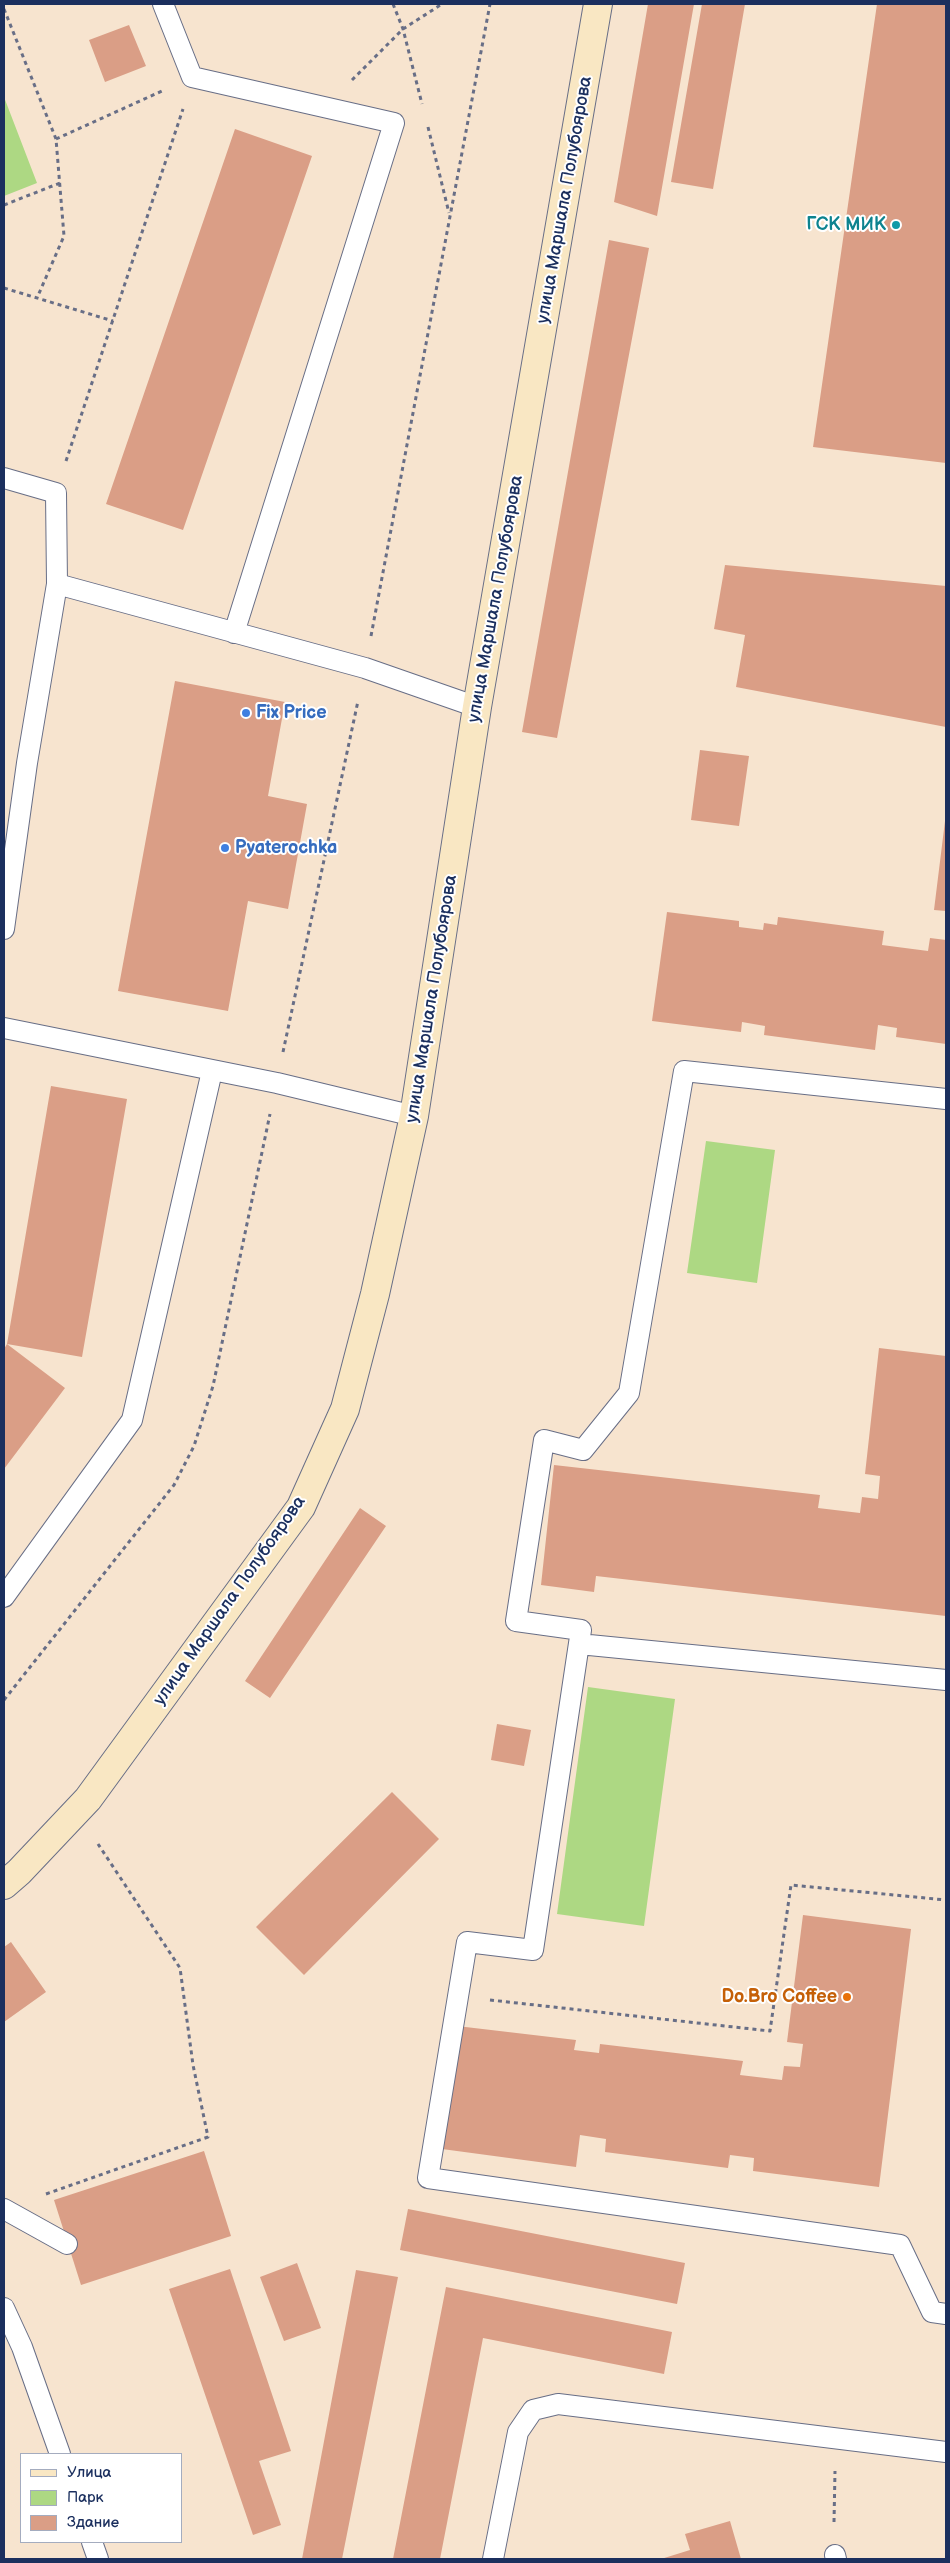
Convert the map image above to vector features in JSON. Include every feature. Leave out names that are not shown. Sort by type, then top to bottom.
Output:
[{"type":"street","name":"улица Маршала Полубоярова","points":[[4,1885],[19,1872],[88,1799],[300,1507],[345,1409],[374,1294],[414,1116],[477,707],[598,4]]},
{"type":"lane","points":[[164,4],[192,77],[394,123],[234,633]]},
{"type":"lane","points":[[4,478],[56,493],[57,584],[27,763],[4,929]]},
{"type":"lane","points":[[57,584],[364,668],[477,707]]},
{"type":"lane","points":[[4,1028],[276,1083],[414,1116]]},
{"type":"lane","points":[[4,1597],[132,1420],[212,1071]]},
{"type":"lane","points":[[946,1099],[684,1071],[629,1393],[583,1450],[544,1440],[516,1621],[581,1630],[533,1950],[467,1942],[428,2178],[900,2245],[932,2312],[946,2314]]},
{"type":"lane","points":[[579,1644],[946,1680]]},
{"type":"lane","points":[[4,2209],[67,2244]]},
{"type":"lane","points":[[4,2308],[22,2347],[60,2453]]},
{"type":"lane","points":[[493,2559],[518,2432],[533,2410],[558,2404],[946,2452]]},
{"type":"lane","points":[[92,2543],[98,2559]]},
{"type":"path","points":[[325,107],[403,29],[442,4]]},
{"type":"path","points":[[4,1700],[174,1485],[194,1446],[214,1386],[364,668],[490,4]]},
{"type":"path","points":[[4,9],[56,139],[64,236],[36,298]]},
{"type":"path","points":[[56,139],[192,77]]},
{"type":"path","points":[[56,493],[192,77]]},
{"type":"path","points":[[4,205],[60,183]]},
{"type":"path","points":[[4,288],[113,321]]},
{"type":"path","points":[[4,2209],[208,2137],[193,2065],[180,1968],[98,1844]]},
{"type":"path","points":[[457,1996],[770,2031],[791,1885],[946,1900]]},
{"type":"path","points":[[836,2557],[833,2498],[837,2438]]},
{"type":"green space","points":[[4,97],[37,183],[4,196]]},
{"type":"green space","points":[[706,1141],[775,1150],[757,1283],[687,1273]]},
{"type":"green space","points":[[588,1687],[675,1699],[644,1926],[557,1914]]},
{"type":"building","points":[[648,4],[694,4],[657,216],[614,202]]},
{"type":"building","points":[[702,4],[745,4],[713,189],[671,182]]},
{"type":"building","name":"ГСК МИК","points":[[877,4],[946,4],[946,463],[813,447]]},
{"type":"building","points":[[129,25],[146,66],[105,82],[89,40]]},
{"type":"building","points":[[235,129],[312,156],[183,530],[106,504]]},
{"type":"building","points":[[609,240],[649,248],[557,738],[522,732]]},
{"type":"building","points":[[725,565],[946,586],[946,727],[736,687],[745,635],[714,629]]},
{"type":"building","points":[[175,681],[285,702],[268,796],[307,804],[288,909],[248,901],[228,1011],[118,991]]},
{"type":"building","points":[[700,750],[749,756],[739,826],[691,820]]},
{"type":"building","points":[[946,821],[946,911],[934,910]]},
{"type":"building","points":[[667,912],[739,921],[739,927],[763,930],[764,923],[777,925],[778,917],[884,931],[882,945],[928,951],[930,938],[946,940],[946,1044],[896,1037],[897,1028],[878,1025],[875,1050],[764,1035],[765,1026],[742,1022],[741,1032],[652,1021]]},
{"type":"building","points":[[51,1086],[127,1099],[82,1357],[7,1344]]},
{"type":"building","points":[[7,1344],[65,1388],[4,1469],[4,1349]]},
{"type":"building","points":[[879,1348],[946,1356],[946,1616],[596,1576],[594,1592],[541,1585],[554,1465],[820,1495],[818,1508],[860,1513],[862,1497],[878,1499],[880,1476],[865,1474]]},
{"type":"building","points":[[360,1508],[386,1526],[270,1698],[245,1681]]},
{"type":"building","points":[[497,1724],[531,1730],[524,1766],[491,1760]]},
{"type":"building","points":[[392,1792],[439,1839],[304,1975],[256,1927]]},
{"type":"building","points":[[803,1915],[911,1929],[879,2187],[753,2171],[754,2158],[730,2155],[728,2168],[605,2152],[606,2139],[580,2135],[576,2167],[442,2149],[457,2026],[576,2040],[574,2050],[599,2053],[600,2044],[743,2061],[740,2075],[782,2080],[784,2066],[800,2067],[803,2044],[787,2042]]},
{"type":"building","points":[[11,1942],[46,1992],[4,2022],[4,1947]]},
{"type":"building","points":[[204,2151],[231,2236],[81,2285],[54,2200]]},
{"type":"building","points":[[408,2209],[685,2263],[677,2304],[400,2250]]},
{"type":"building","points":[[297,2263],[321,2328],[284,2341],[260,2277]]},
{"type":"building","points":[[230,2269],[291,2451],[259,2461],[281,2525],[253,2535],[169,2289]]},
{"type":"building","points":[[356,2270],[398,2277],[342,2559],[302,2559]]},
{"type":"building","points":[[446,2287],[672,2332],[664,2374],[483,2338],[440,2559],[393,2559]]},
{"type":"building","points":[[730,2521],[741,2559],[661,2559],[690,2550],[685,2534]]},
{"type":"place","name":"ГСК МИК","points":[[896,225]]},
{"type":"place","name":"Fix Price","points":[[246,713]]},
{"type":"place","name":"Pyaterochka","points":[[225,848]]},
{"type":"place","name":"Do.Bro Coffee","points":[[847,1997]]}]
